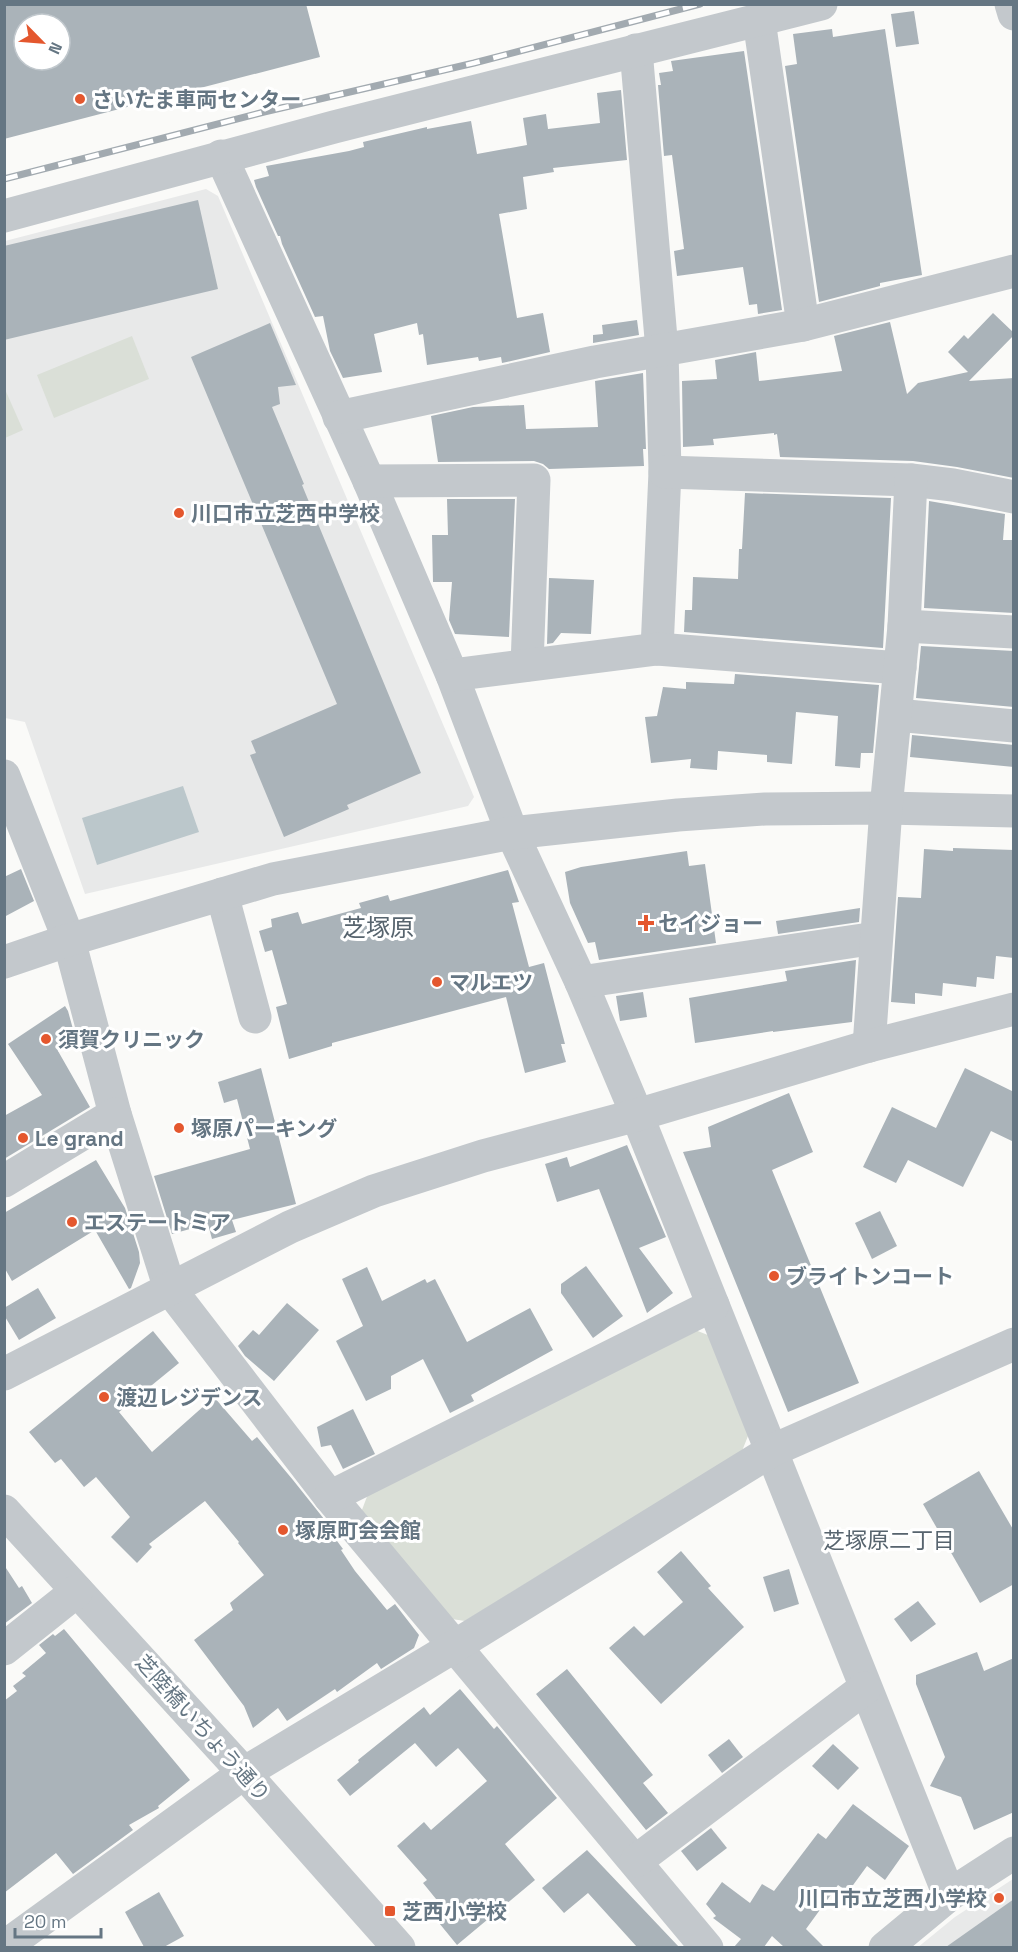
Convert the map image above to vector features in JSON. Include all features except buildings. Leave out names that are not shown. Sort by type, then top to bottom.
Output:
[{"type":"street","points":[[4,216],[221,156],[821,4]]},
{"type":"street","points":[[1011,4],[1014,14]]},
{"type":"street","points":[[759,20],[803,325]]},
{"type":"street","points":[[636,50],[662,350],[665,472],[657,649]]},
{"type":"street","points":[[221,156],[369,481],[453,675],[512,833],[581,981],[637,1115],[949,1895]]},
{"type":"street","points":[[339,417],[595,362],[803,325],[1014,271]]},
{"type":"street","points":[[665,472],[911,480],[953,485],[1014,497]]},
{"type":"street","points":[[369,481],[534,480],[527,665]]},
{"type":"street","points":[[869,1046],[886,808],[904,626],[911,480]]},
{"type":"street","points":[[904,626],[1014,632]]},
{"type":"street","points":[[453,675],[657,649],[900,668]]},
{"type":"street","points":[[896,715],[1014,726]]},
{"type":"street","points":[[4,776],[69,940],[115,1114],[170,1289],[330,1497],[707,1947]]},
{"type":"street","points":[[4,962],[69,940],[273,879],[512,833],[765,809],[886,808],[1014,811]]},
{"type":"street","points":[[222,894],[255,1017]]},
{"type":"street","points":[[581,981],[876,938]]},
{"type":"street","points":[[4,1374],[290,1227],[374,1191],[483,1156],[637,1115],[869,1046],[1014,1010]]},
{"type":"street","points":[[4,1181],[115,1114]]},
{"type":"street","points":[[330,1497],[713,1305]]},
{"type":"street","points":[[4,1947],[244,1773],[771,1451],[1014,1344]]},
{"type":"street","name":"芝陸橋いちょう通り","points":[[4,1511],[244,1773],[399,1947]]},
{"type":"street","points":[[4,1649],[77,1591]]},
{"type":"street","points":[[636,1861],[865,1688]]},
{"type":"street","points":[[885,1947],[949,1895],[1014,1853]]},
{"type":"shaded area","name":"川口市立芝西中学校","points":[[206,189],[218,196],[474,797],[468,806],[85,894],[25,722],[5,718],[5,241]]},
{"type":"shaded area","points":[[132,336],[149,379],[54,418],[37,375]]},
{"type":"shaded area","points":[[4,387],[23,430],[5,438],[4,438]]},
{"type":"shaded area","points":[[183,786],[199,832],[97,865],[82,818]]},
{"type":"shaded area","points":[[690,1328],[713,1337],[750,1431],[742,1451],[465,1621],[445,1618],[360,1515],[368,1494]]},
{"type":"shaded area","name":"川口市立芝西小学校","points":[[1013,1879],[1013,1947],[917,1948],[955,1917]]},
{"type":"railway","points":[[4,179],[264,112],[474,63],[700,4]]},
{"type":"place","name":"さいたま車両センター","points":[[80,99]]},
{"type":"place","name":"川口市立芝西中学校","points":[[179,513]]},
{"type":"place","name":"セイジョー","points":[[646,923]]},
{"type":"place","name":"マルエツ","points":[[437,982]]},
{"type":"place","name":"須賀クリニック","points":[[46,1039]]},
{"type":"place","name":"塚原パーキング","points":[[179,1128]]},
{"type":"place","name":"Le grand","points":[[23,1138]]},
{"type":"place","name":"エステートミア","points":[[72,1222]]},
{"type":"place","name":"ブライトンコート","points":[[774,1276]]},
{"type":"place","name":"渡辺レジデンス","points":[[104,1397]]},
{"type":"place","name":"塚原町会会館","points":[[283,1530]]},
{"type":"place","name":"川口市立芝西小学校","points":[[999,1898]]},
{"type":"place","name":"芝西小学校","points":[[390,1911]]},
{"type":"district","name":"芝塚原","points":[[378,927]]},
{"type":"district","name":"芝塚原二丁目","points":[[889,1540]]}]
